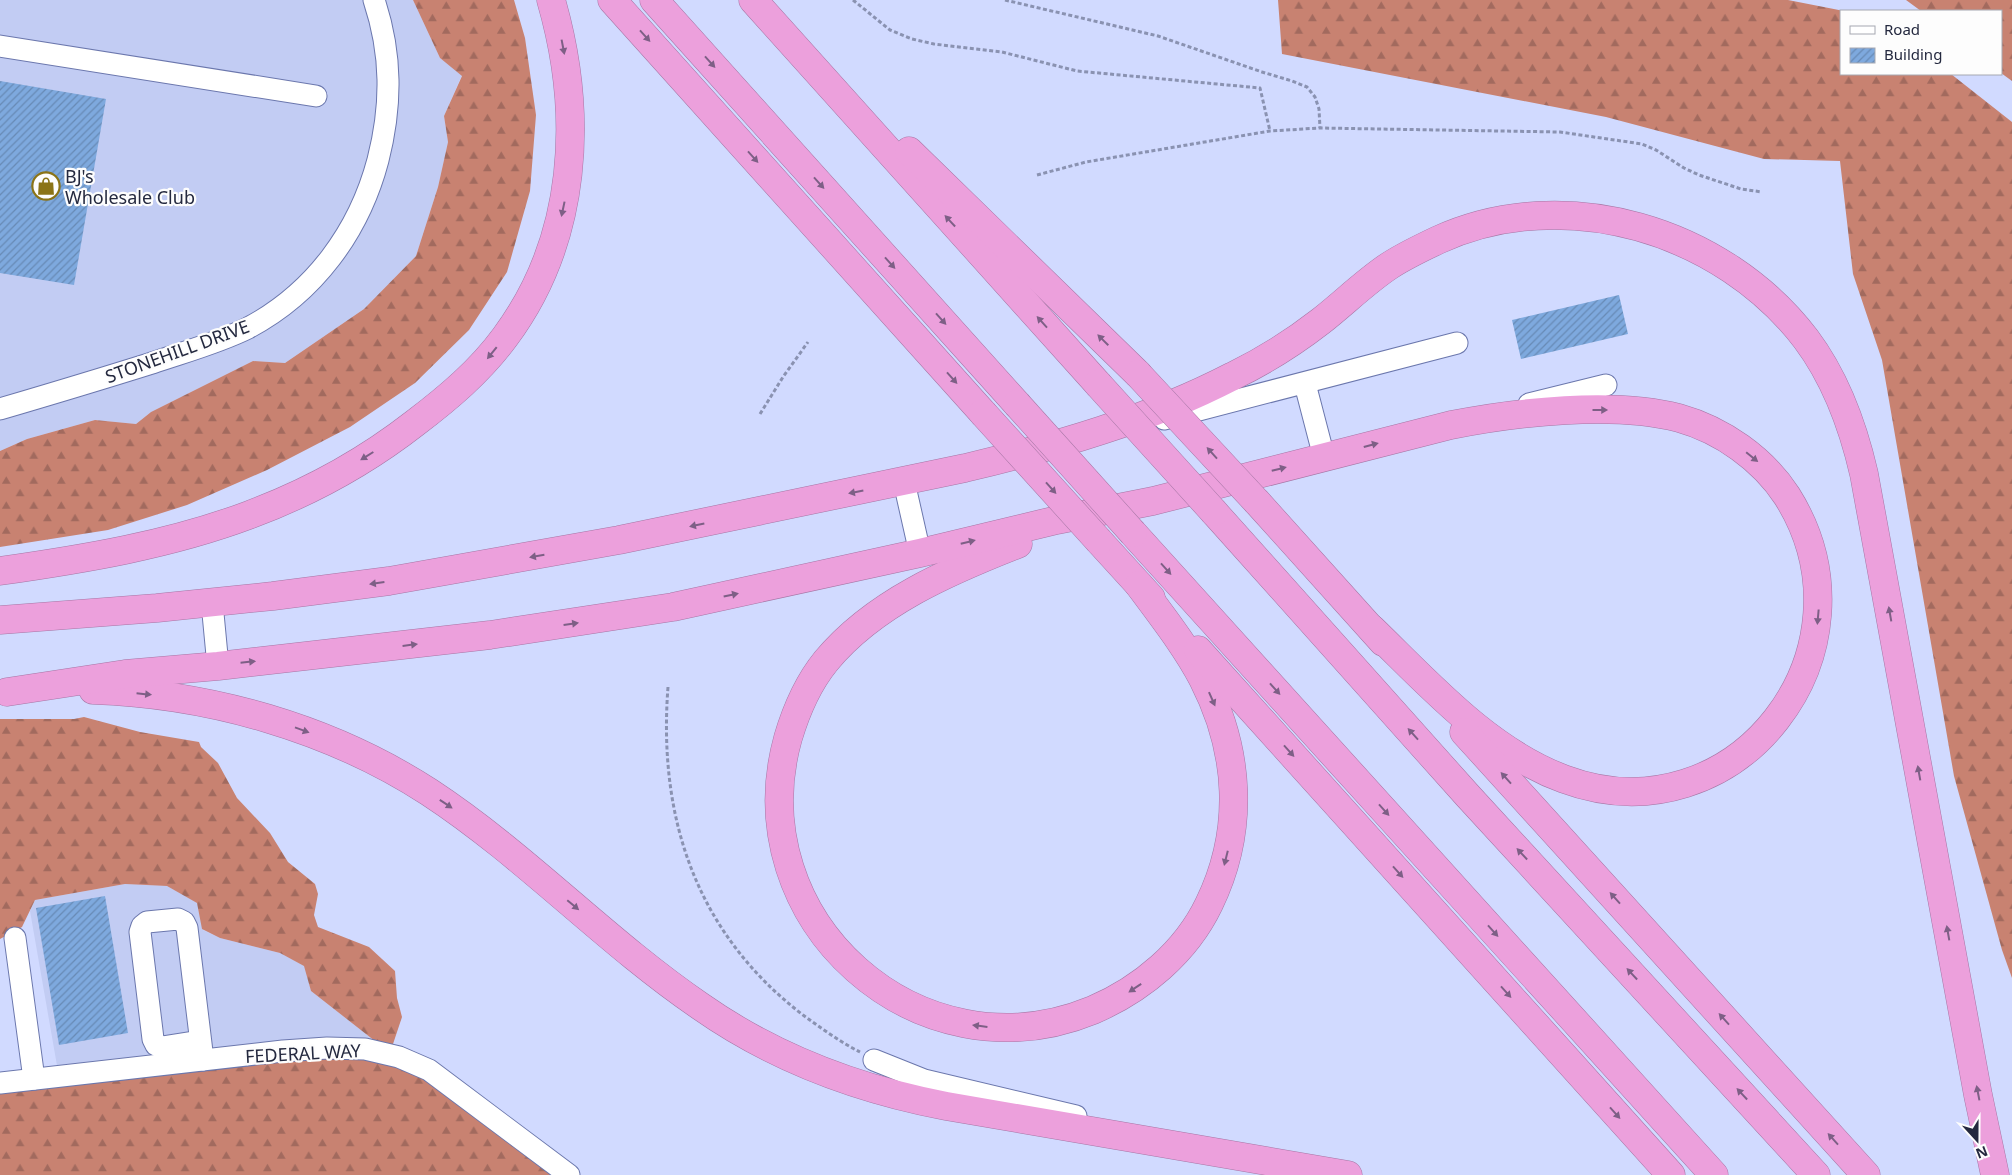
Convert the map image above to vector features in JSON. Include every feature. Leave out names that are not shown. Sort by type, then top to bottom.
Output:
[{"type":"highway","points":[[0,571],[103,554],[183,536],[277,504],[331,477],[381,448],[426,415],[468,379],[505,337],[520,315],[545,267],[561,217],[570,163],[570,103],[564,51],[551,0]]},
{"type":"highway","points":[[612,0],[1671,1175]]},
{"type":"highway","points":[[654,0],[1714,1175]]},
{"type":"highway","points":[[753,0],[1468,796],[1816,1175]]},
{"type":"highway","points":[[778,28],[947,188],[1138,374],[1257,502],[1866,1175]]},
{"type":"highway","points":[[0,620],[212,603],[340,588],[446,572],[609,542],[993,462],[1060,444],[1134,420],[1209,388],[1255,364],[1300,336],[1389,265],[1441,238],[1478,226],[1526,218],[1555,216],[1613,221],[1642,228],[1696,248],[1746,279],[1782,311],[1807,341],[1838,392],[1858,446],[1866,484],[1980,1104],[1995,1175]]},
{"type":"highway","points":[[1139,585],[1180,641],[1202,679],[1221,721],[1232,762],[1234,804],[1229,847],[1216,888],[1197,925],[1169,959],[1138,986],[1102,1006],[1066,1020],[1028,1026],[992,1027],[972,1025],[921,1010],[888,994],[857,972],[826,938],[802,899],[787,857],[780,814],[781,770],[790,730],[805,693],[825,662],[865,624],[902,598],[953,572],[1017,544],[1153,501],[1422,432],[1480,419],[1509,415],[1603,410],[1656,414],[1679,418],[1699,425],[1744,450],[1782,488],[1802,524],[1814,558],[1818,578],[1818,617],[1811,655],[1796,692],[1785,709],[1768,730],[1744,752],[1726,764],[1688,782],[1648,790],[1604,789],[1564,779],[1506,748],[1448,702],[1372,629]]},
{"type":"highway","points":[[4,691],[125,674],[218,666],[490,636],[630,615],[714,599],[920,554],[1057,520],[1153,501]]},
{"type":"highway","points":[[4,691],[95,690],[183,699],[268,719],[349,749],[426,791],[473,823],[654,973],[701,1007],[778,1052],[832,1075],[888,1093],[936,1104],[1348,1175]]},
{"type":"street","name":"STONEHILL DRIVE","points":[[0,409],[198,348],[246,329],[270,314],[320,273],[334,256],[360,212],[374,175],[384,134],[389,93],[388,73],[374,0]]},
{"type":"street","points":[[0,46],[316,96]]},
{"type":"street","points":[[993,462],[1305,384],[1457,343]]},
{"type":"street","points":[[1305,384],[1324,457]]},
{"type":"street","points":[[1422,432],[1606,385]]},
{"type":"street","points":[[904,482],[920,554]]},
{"type":"street","points":[[212,603],[218,666]]},
{"type":"street","points":[[178,919],[184,922],[187,928],[202,1051],[162,1047],[156,1045],[153,1039],[140,932],[146,922],[178,919]]},
{"type":"street","points":[[15,938],[34,1079]]},
{"type":"street","name":"FEDERAL WAY","points":[[0,1083],[202,1051],[364,1049],[382,1052],[430,1070],[569,1175]]},
{"type":"street","points":[[874,1060],[900,1071],[949,1087],[1291,1165]]},
{"type":"path","points":[[853,0],[890,30],[912,39],[934,44],[1002,52],[1077,71],[1260,88],[1270,131]]},
{"type":"path","points":[[1006,0],[1158,36],[1307,87],[1315,97],[1319,109],[1320,128]]},
{"type":"path","points":[[1037,175],[1086,162],[1270,131],[1320,128],[1560,132],[1631,141],[1656,150],[1699,175],[1741,189],[1762,192]]},
{"type":"path","points":[[760,414],[808,342]]},
{"type":"path","points":[[668,687],[667,756],[672,803],[683,847],[702,893],[715,916],[742,955],[775,992],[826,1032],[874,1060]]},
{"type":"shaded area","points":[[0,0],[413,0],[440,58],[462,75],[444,116],[448,142],[438,187],[416,256],[364,309],[285,363],[253,361],[151,412],[136,424],[95,420],[27,439],[0,451]]},
{"type":"shaded area","points":[[125,884],[167,886],[198,903],[203,930],[220,938],[280,953],[305,966],[311,991],[380,1045],[59,1077],[30,911],[35,900]]},
{"type":"green space","points":[[413,0],[514,0],[525,38],[536,115],[530,191],[507,272],[469,330],[415,383],[350,427],[267,470],[187,505],[108,530],[0,547],[0,451],[27,439],[95,420],[136,424],[151,412],[253,361],[285,363],[364,309],[416,256],[438,187],[448,142],[444,116],[462,76],[440,58]]},
{"type":"green space","points":[[1278,0],[1788,0],[1840,10],[1840,75],[1952,75],[2012,122],[2012,978],[2002,950],[1954,776],[1882,360],[1853,274],[1840,161],[1764,159],[1606,117],[1282,54]]},
{"type":"green space","points":[[1906,0],[2012,0],[2012,81],[2002,74],[2002,10],[1920,10]]},
{"type":"green space","points":[[84,717],[140,732],[199,742],[201,747],[218,763],[237,798],[270,833],[288,862],[315,884],[318,894],[314,915],[318,927],[369,947],[395,971],[397,998],[402,1017],[391,1050],[380,1045],[311,991],[304,966],[280,953],[220,938],[202,929],[197,903],[167,886],[125,884],[35,900],[22,927],[0,939],[0,719],[74,719]]},
{"type":"green space","points":[[386,1054],[567,1175],[0,1175],[0,1085],[52,1079]]},
{"type":"building","name":"BJ's Wholesale Club","points":[[0,81],[106,99],[74,285],[0,273]]},
{"type":"building","points":[[1619,295],[1628,334],[1521,359],[1512,320]]},
{"type":"building","points":[[105,896],[128,1033],[59,1045],[36,908]]},
{"type":"place","name":"BJ's Wholesale Club","points":[[46,186]]}]
